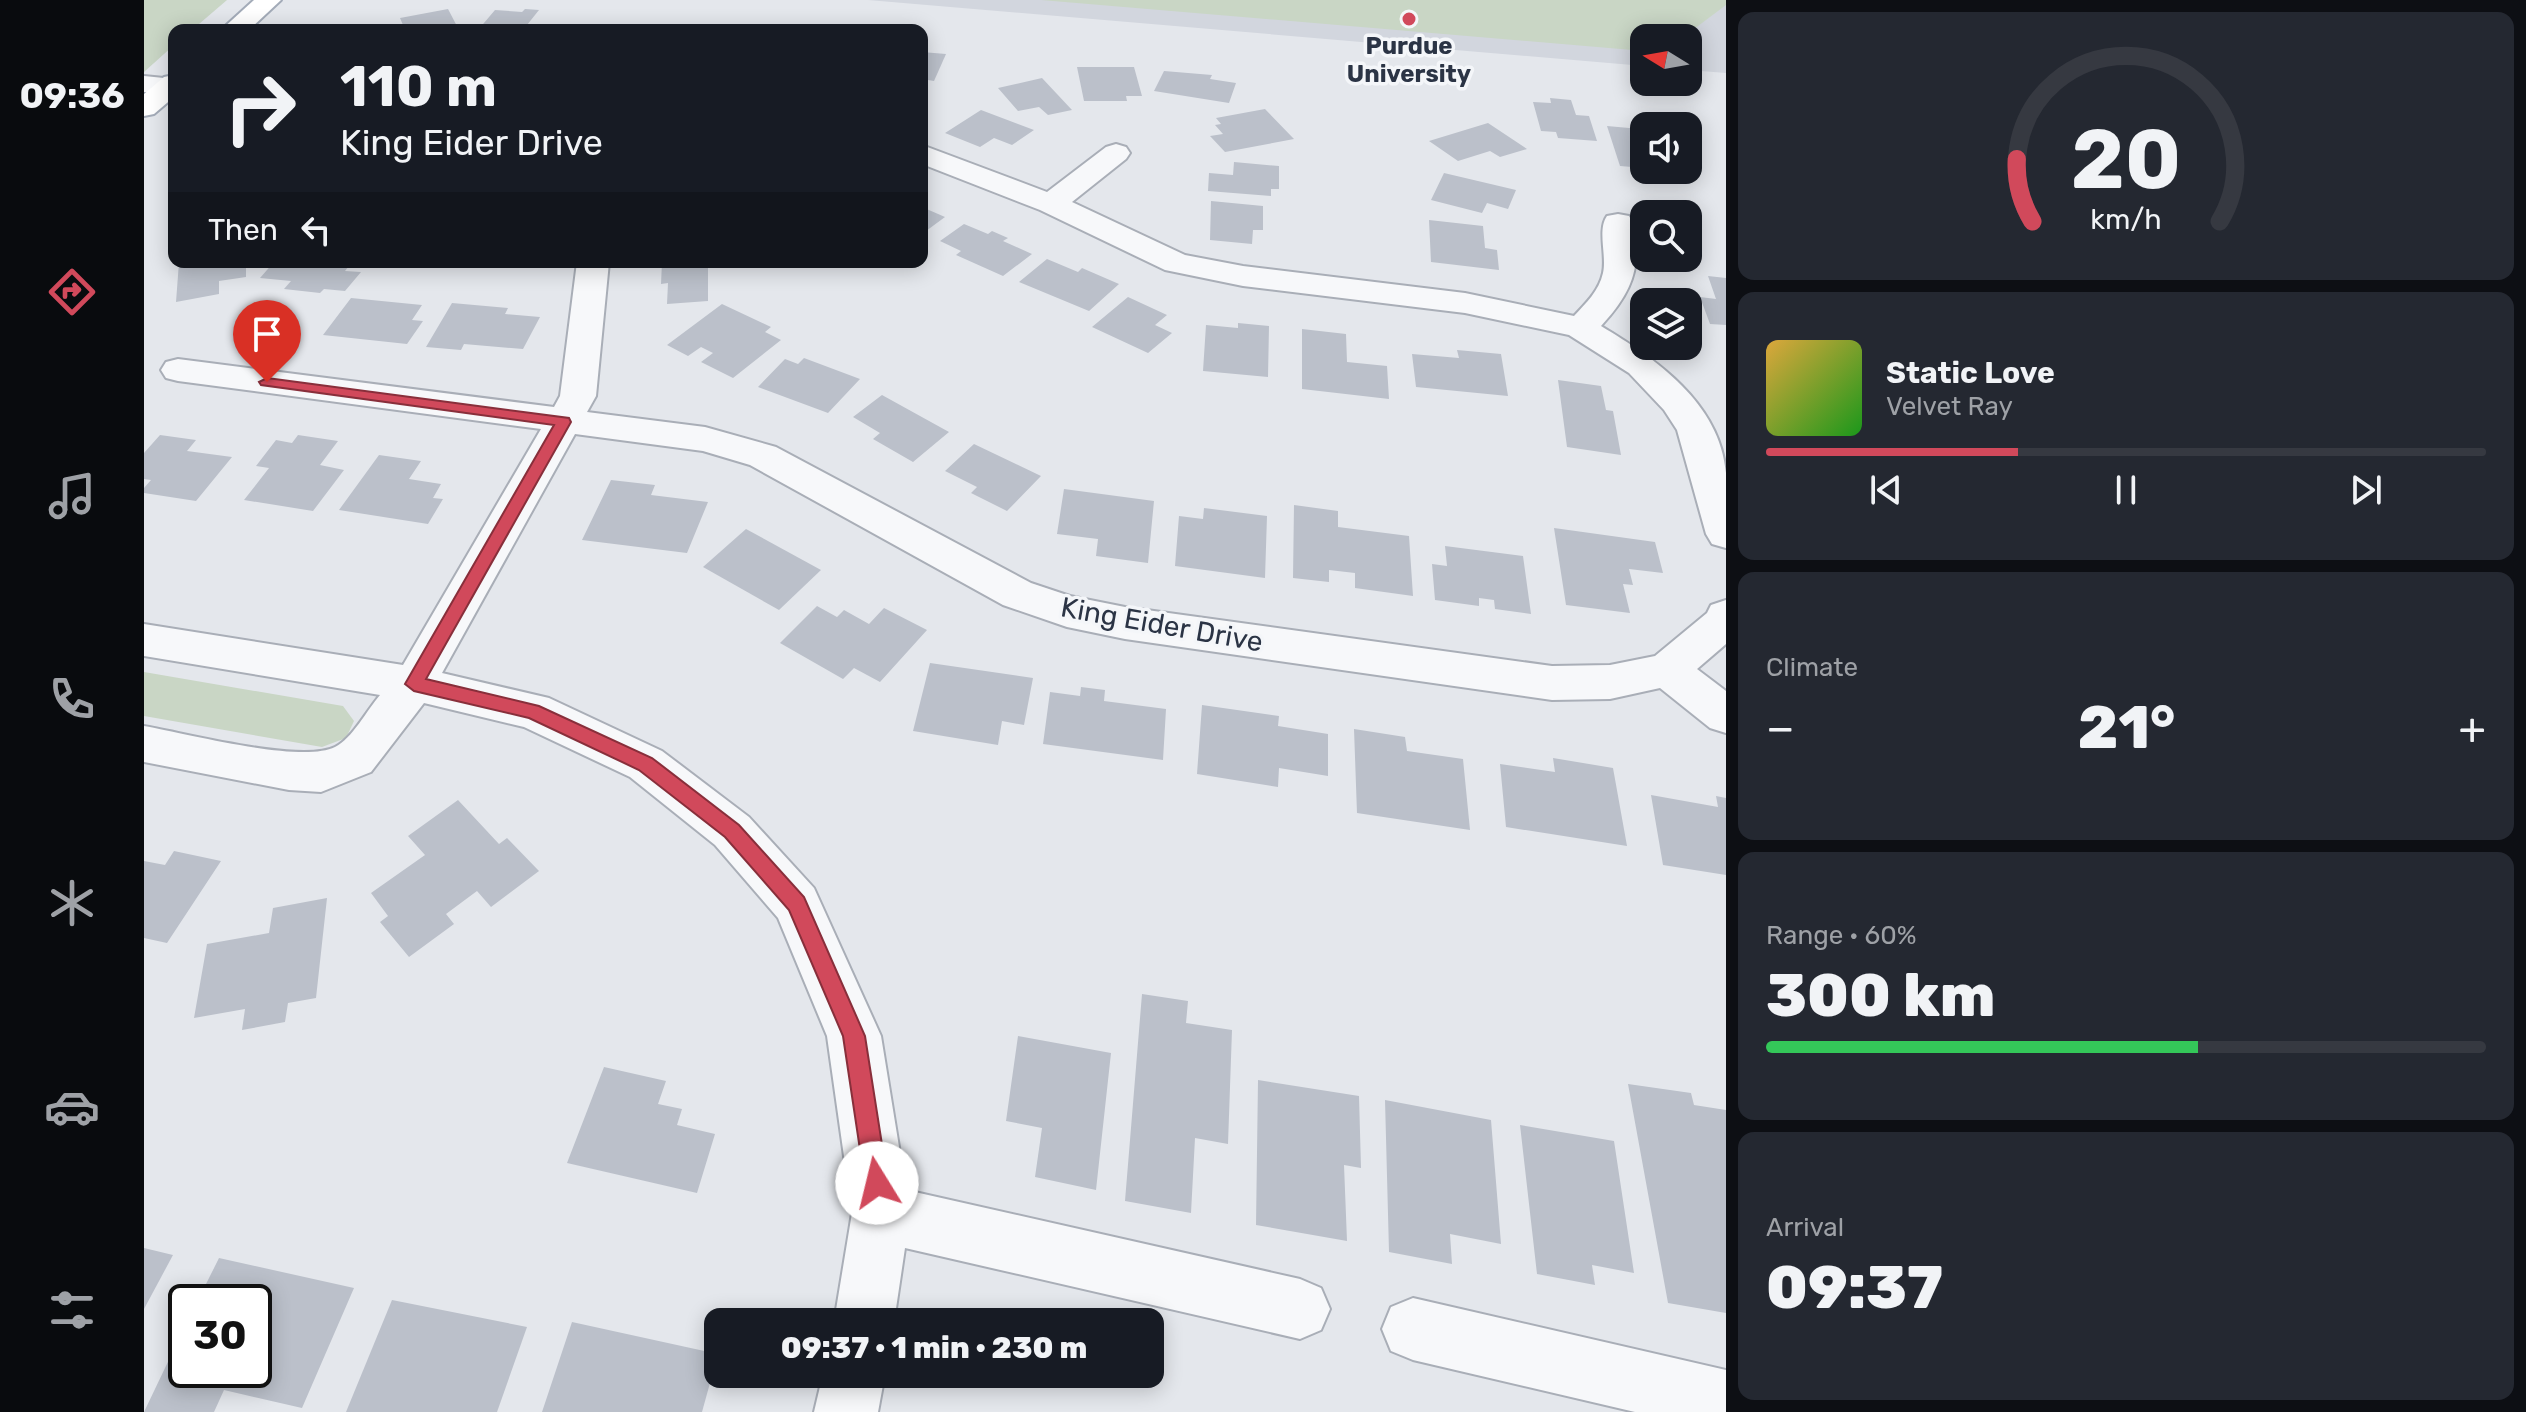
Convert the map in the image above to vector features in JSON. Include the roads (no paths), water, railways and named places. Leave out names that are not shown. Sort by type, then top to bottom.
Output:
[{"type":"main road","points":[[241,24],[269,0]]},
{"type":"main road","points":[[144,108],[163,84]]},
{"type":"street","points":[[1051,204],[1116,153]]},
{"type":"street","points":[[928,156],[1051,204],[1147,252],[1208,271],[1465,303],[1533,315],[1581,328],[1641,365],[1677,402],[1695,429],[1726,534]]},
{"type":"street","points":[[1581,328],[1613,294],[1623,258],[1618,223]]},
{"type":"street","points":[[144,744],[289,771],[321,773],[355,759],[414,684],[578,396],[592,268]]},
{"type":"street","name":"King Eider Drive","points":[[178,370],[705,439],[763,456],[1017,594],[1067,611],[1125,623],[1552,683],[1610,682],[1667,670],[1725,620]]},
{"type":"street","points":[[144,640],[414,684],[533,711],[646,764],[732,831],[797,904],[854,1036],[881,1213],[866,1308]]},
{"type":"street","points":[[1667,670],[1726,715]]},
{"type":"street","points":[[881,1213],[1300,1309]]},
{"type":"street","points":[[1413,1329],[1726,1402]]},
{"type":"street","points":[[846,1412],[851,1388]]},
{"type":"place","name":"Purdue University","points":[[1409,19]]}]
